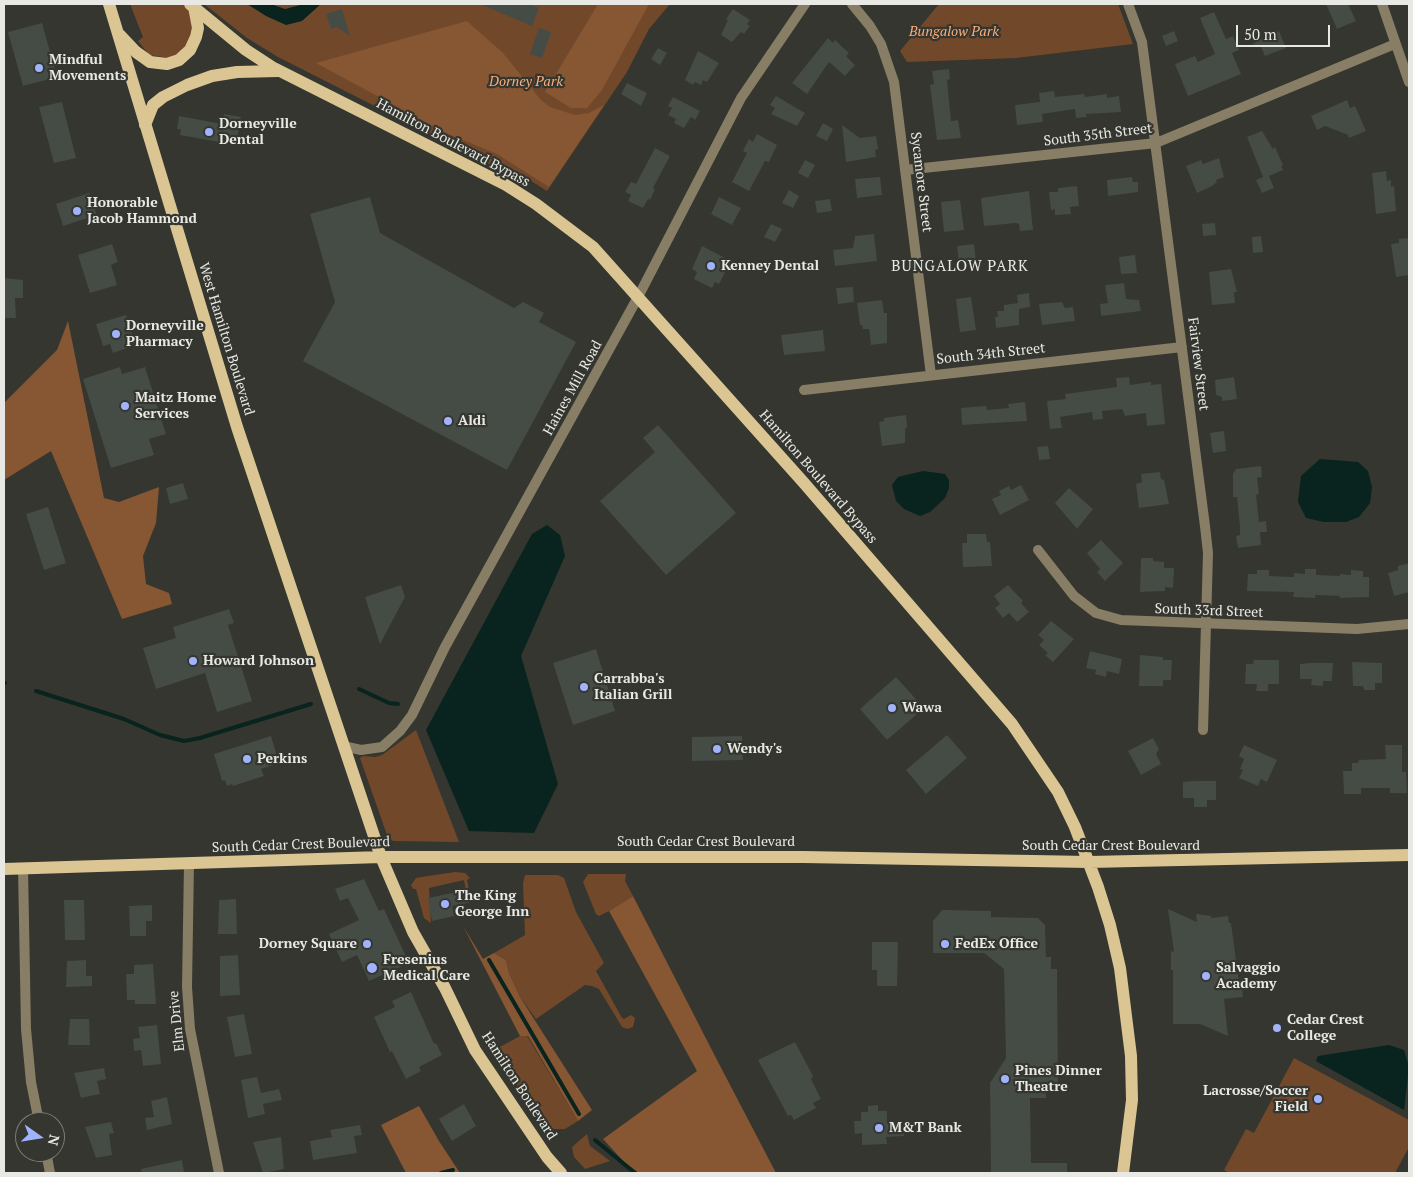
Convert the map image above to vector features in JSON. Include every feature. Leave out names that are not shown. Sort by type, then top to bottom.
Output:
[{"type":"main road","name":"West Hamilton Boulevard","points":[[109,4],[237,427],[322,680]]},
{"type":"main road","points":[[116,30],[143,58],[158,63],[172,62],[185,55],[193,44],[198,28],[192,6]]},
{"type":"main road","name":"Hamilton Boulevard Bypass","points":[[192,6],[246,50],[278,70],[474,168],[536,204],[593,247],[804,483],[1012,724],[1058,792],[1090,862],[1110,925],[1127,1012],[1132,1100],[1123,1173]]},
{"type":"main road","points":[[145,126],[153,105],[163,97],[187,85],[212,76],[237,72],[278,70]]},
{"type":"main road","name":"Hamilton Boulevard","points":[[322,680],[381,857],[413,932],[445,988],[475,1050],[547,1157],[561,1173]]},
{"type":"main road","name":"South Cedar Crest Boulevard","points":[[4,869],[381,857],[803,857],[1090,862],[1409,855]]},
{"type":"street","name":"Haines Mill Road","points":[[343,746],[361,750],[372,750],[389,742],[412,715],[446,647],[638,297],[741,98],[805,4]]},
{"type":"street","name":"Sycamore Street","points":[[852,4],[870,26],[892,72],[931,375]]},
{"type":"street","name":"Fairview Street","points":[[1128,4],[1142,42],[1208,553],[1202,730]]},
{"type":"street","points":[[1382,4],[1409,82]]},
{"type":"street","name":"South 35th Street","points":[[906,170],[1156,143],[1395,44]]},
{"type":"street","name":"South 34th Street","points":[[804,390],[1182,347]]},
{"type":"street","name":"South 33rd Street","points":[[1038,550],[1074,596],[1096,613],[1134,622],[1357,629],[1409,624]]},
{"type":"street","name":"Elm Drive","points":[[189,863],[187,987],[190,1029],[218,1173]]},
{"type":"street","points":[[23,868],[27,1047],[37,1112]]},
{"type":"green space","points":[[130,4],[185,4],[193,16],[194,29],[189,43],[170,58],[149,55],[138,41],[143,37]]},
{"type":"green space","name":"Dorney Park","points":[[204,4],[670,4],[649,29],[627,72],[547,191],[514,170],[495,167],[278,57],[247,38]]},
{"type":"green space","points":[[598,4],[649,4],[602,90],[587,108],[571,108],[545,92]]},
{"type":"green space","name":"Bungalow Park","points":[[939,4],[1118,4],[1133,44],[1016,58],[907,62],[900,51]]},
{"type":"green space","points":[[467,21],[503,53],[541,100],[550,107],[575,115],[589,113],[604,105],[549,187],[497,154],[446,133],[316,63]]},
{"type":"green space","points":[[68,321],[104,498],[119,502],[159,487],[156,523],[143,556],[146,584],[169,593],[172,604],[122,619],[51,451],[4,480],[4,403],[57,350]]},
{"type":"green space","points":[[416,730],[459,842],[393,841],[387,835],[360,758],[363,756],[375,757],[382,755]]},
{"type":"green space","points":[[455,872],[465,873],[470,878],[467,880],[471,900],[468,903],[464,880],[429,888],[431,923],[424,918],[416,889],[413,889],[411,885],[416,878]]},
{"type":"green space","points":[[588,874],[626,874],[625,881],[633,896],[599,916],[596,914],[583,882]]},
{"type":"green space","points":[[525,875],[558,875],[564,878],[576,912],[604,963],[596,971],[622,1018],[624,1019],[631,1015],[635,1018],[633,1027],[627,1029],[622,1027],[599,989],[592,986],[585,985],[536,1019],[520,997],[509,973],[506,960],[494,953],[525,935],[523,883]]},
{"type":"green space","points":[[633,896],[776,1173],[639,1173],[625,1163],[603,1139],[697,1071],[609,911]]},
{"type":"green space","points":[[463,926],[483,959],[494,953],[506,960],[509,973],[520,997],[592,1110],[578,1121],[528,1036],[520,1036]]},
{"type":"green space","points":[[520,1036],[527,1036],[578,1121],[565,1129],[548,1129],[510,1075],[498,1053],[498,1048]]},
{"type":"green space","name":"Lacrosse/Soccer Field","points":[[1294,1058],[1409,1120],[1409,1147],[1395,1173],[1229,1173],[1224,1170],[1246,1129],[1254,1133]]},
{"type":"green space","points":[[419,1106],[460,1173],[406,1173],[381,1125]]},
{"type":"green space","points":[[587,1134],[590,1146],[610,1161],[585,1169],[574,1157],[572,1147]]},
{"type":"water","points":[[247,4],[271,4],[285,9],[304,4],[321,4],[302,21],[286,25],[266,16]]},
{"type":"water","points":[[1320,459],[1358,462],[1368,471],[1372,487],[1370,503],[1359,517],[1346,522],[1324,522],[1306,518],[1298,502],[1301,476]]},
{"type":"water","points":[[923,471],[945,474],[949,480],[949,488],[945,498],[930,512],[920,516],[904,509],[896,501],[892,485],[898,477]]},
{"type":"water","points":[[547,525],[560,535],[565,556],[521,656],[558,784],[534,833],[469,831],[426,730],[532,534]]},
{"type":"water","points":[[1389,1045],[1404,1050],[1409,1067],[1404,1110],[1316,1061],[1318,1056]]},
{"type":"building","points":[[480,4],[529,4],[539,8],[532,26]]},
{"type":"building","points":[[1326,4],[1348,4],[1356,21],[1337,29]]},
{"type":"building","points":[[342,9],[350,36],[337,27],[331,29],[326,14]]},
{"type":"building","points":[[733,9],[750,20],[747,24],[750,26],[744,34],[741,32],[732,42],[721,35],[728,20],[726,19]]},
{"type":"building","points":[[1214,12],[1226,39],[1233,36],[1239,50],[1232,53],[1241,74],[1188,96],[1175,64],[1195,56],[1198,62],[1215,54],[1200,18]]},
{"type":"building","points":[[42,23],[57,77],[23,86],[8,32]]},
{"type":"building","points":[[539,28],[551,32],[542,58],[530,54]]},
{"type":"building","points":[[1174,31],[1178,41],[1166,46],[1162,36]]},
{"type":"building","points":[[1279,31],[1286,48],[1265,56],[1261,47],[1252,44]]},
{"type":"building","points":[[828,38],[833,43],[835,40],[849,53],[846,56],[855,65],[845,76],[829,62],[807,94],[792,83]]},
{"type":"building","points":[[658,48],[667,53],[660,65],[651,59]]},
{"type":"building","points":[[698,51],[719,63],[707,82],[703,80],[701,85],[695,82],[693,85],[685,80]]},
{"type":"building","points":[[949,69],[950,79],[947,80],[951,121],[958,120],[961,138],[937,140],[930,85],[934,84],[932,71]]},
{"type":"building","points":[[627,83],[647,93],[641,106],[621,94]]},
{"type":"building","points":[[1054,91],[1055,97],[1084,94],[1085,97],[1107,94],[1107,98],[1119,96],[1121,112],[1086,114],[1087,117],[1076,118],[1075,109],[1042,114],[1043,122],[1017,125],[1015,105],[1040,102],[1039,93]]},
{"type":"building","points":[[776,96],[805,113],[797,126],[771,114],[775,108],[770,105]]},
{"type":"building","points":[[673,97],[700,111],[695,120],[691,117],[684,128],[674,123],[676,119],[668,115],[672,108],[668,106]]},
{"type":"building","points":[[1347,100],[1350,108],[1355,106],[1366,131],[1349,138],[1348,135],[1325,126],[1317,130],[1311,116]]},
{"type":"building","points":[[62,102],[76,158],[54,163],[39,107]]},
{"type":"building","name":"Dorneyville Dental","points":[[224,114],[241,117],[236,145],[180,135],[181,129],[177,129],[179,116],[222,124]]},
{"type":"building","points":[[823,123],[833,129],[827,141],[816,136]]},
{"type":"building","points":[[842,125],[860,138],[876,136],[878,149],[875,150],[876,157],[846,162]]},
{"type":"building","points":[[1262,131],[1273,149],[1275,147],[1283,165],[1281,166],[1283,170],[1269,176],[1274,188],[1262,193],[1256,180],[1263,177],[1247,137]]},
{"type":"building","points":[[757,134],[777,145],[769,162],[765,161],[749,191],[732,182],[747,153],[743,151],[749,139],[753,142]]},
{"type":"building","points":[[655,148],[670,156],[653,188],[655,189],[650,200],[648,199],[643,208],[628,201],[631,195],[625,192],[631,182],[636,184]]},
{"type":"building","points":[[1219,158],[1224,177],[1216,180],[1217,182],[1212,186],[1197,193],[1186,166],[1201,160],[1203,164]]},
{"type":"building","points":[[805,160],[815,165],[808,178],[798,173]]},
{"type":"building","points":[[1386,171],[1387,181],[1391,180],[1391,187],[1394,186],[1396,211],[1376,214],[1372,173]]},
{"type":"building","points":[[880,177],[882,195],[857,198],[855,179]]},
{"type":"building","points":[[1132,177],[1133,182],[1138,182],[1138,192],[1108,196],[1107,180]]},
{"type":"building","points":[[1077,186],[1079,206],[1070,207],[1071,214],[1055,215],[1055,209],[1051,210],[1049,192],[1058,192],[1058,188]]},
{"type":"building","points":[[789,190],[799,196],[793,208],[782,203]]},
{"type":"building","points":[[1029,191],[1033,230],[1020,231],[1019,224],[1016,223],[984,226],[981,198]]},
{"type":"building","name":"Honorable Jacob Hammond","points":[[89,193],[97,215],[63,226],[56,204]]},
{"type":"building","points":[[370,197],[380,233],[514,308],[523,302],[544,313],[539,322],[576,342],[507,470],[303,361],[335,302],[310,214]]},
{"type":"building","points":[[719,197],[741,208],[732,225],[711,214]]},
{"type":"building","points":[[830,199],[832,211],[817,213],[815,201]]},
{"type":"building","points":[[960,200],[964,230],[944,232],[941,202]]},
{"type":"building","points":[[1215,223],[1216,235],[1203,236],[1202,224]]},
{"type":"building","points":[[771,224],[782,229],[775,242],[764,237]]},
{"type":"building","points":[[874,234],[877,261],[835,266],[833,250],[853,248],[855,236]]},
{"type":"building","points":[[1261,236],[1263,252],[1253,253],[1252,237]]},
{"type":"building","points":[[1409,238],[1409,275],[1396,277],[1391,244],[1399,243],[1399,239]]},
{"type":"building","points":[[112,244],[118,262],[111,265],[117,285],[90,293],[78,255]]},
{"type":"building","points":[[974,244],[976,261],[959,263],[957,246]]},
{"type":"building","name":"Kenney Dental","points":[[702,246],[731,261],[719,284],[715,282],[712,288],[694,279],[697,272],[692,269]]},
{"type":"building","points":[[1135,255],[1137,273],[1121,274],[1119,257]]},
{"type":"building","points":[[1231,269],[1237,292],[1234,292],[1235,303],[1212,305],[1209,272]]},
{"type":"building","points":[[4,278],[23,280],[23,298],[15,298],[16,318],[4,318]]},
{"type":"building","points":[[1124,283],[1126,299],[1139,300],[1141,311],[1101,316],[1100,304],[1108,303],[1105,285]]},
{"type":"building","points":[[853,287],[854,302],[838,304],[836,288]]},
{"type":"building","points":[[1029,293],[1030,307],[1019,309],[1019,325],[996,328],[995,317],[998,317],[997,311],[1004,311],[1004,305],[1018,303],[1017,295]]},
{"type":"building","points":[[971,297],[976,330],[960,332],[956,299]]},
{"type":"building","points":[[882,300],[884,313],[887,313],[887,343],[871,345],[869,329],[863,329],[862,325],[860,325],[857,303]]},
{"type":"building","points":[[1062,302],[1065,308],[1073,307],[1075,321],[1042,325],[1039,304]]},
{"type":"building","name":"Dorneyville Pharmacy","points":[[126,315],[136,345],[113,353],[110,344],[103,346],[96,324]]},
{"type":"building","points":[[823,330],[825,351],[784,355],[781,335]]},
{"type":"building","name":"Maitz Home Services","points":[[120,367],[122,374],[145,367],[166,434],[149,439],[154,455],[111,468],[83,379]]},
{"type":"building","points":[[1129,377],[1130,385],[1151,382],[1151,385],[1161,384],[1165,424],[1147,426],[1146,413],[1125,416],[1122,409],[1102,411],[1103,419],[1093,420],[1092,412],[1060,417],[1062,428],[1050,429],[1047,401],[1066,399],[1065,394],[1117,387],[1116,378]]},
{"type":"building","points":[[1234,377],[1237,399],[1222,401],[1222,397],[1216,395],[1215,380]]},
{"type":"building","points":[[1025,402],[1027,421],[962,425],[961,408],[986,406],[987,410],[1009,408],[1008,404]]},
{"type":"building","points":[[906,415],[905,443],[882,446],[879,422],[884,421],[884,418]]},
{"type":"building","points":[[658,425],[736,513],[666,575],[600,501],[655,452],[643,438]]},
{"type":"building","points":[[1224,431],[1226,451],[1213,453],[1210,433]]},
{"type":"building","points":[[1048,446],[1050,459],[1039,460],[1037,447]]},
{"type":"building","points":[[1261,466],[1262,477],[1257,478],[1259,494],[1256,495],[1259,522],[1266,521],[1267,532],[1260,532],[1261,545],[1238,548],[1236,536],[1240,535],[1240,527],[1237,497],[1233,497],[1233,474],[1236,469]]},
{"type":"building","points":[[1160,472],[1161,479],[1164,480],[1169,504],[1139,508],[1136,484],[1142,482],[1141,474]]},
{"type":"building","points":[[183,483],[188,499],[170,504],[166,488]]},
{"type":"building","points":[[1021,485],[1029,500],[1000,515],[992,499],[1001,495],[999,491],[1009,486],[1011,490]]},
{"type":"building","points":[[1069,488],[1093,509],[1077,529],[1055,503]]},
{"type":"building","points":[[48,507],[66,563],[44,570],[26,514]]},
{"type":"building","points":[[967,534],[986,534],[987,542],[990,542],[992,566],[963,567],[962,543],[967,543]]},
{"type":"building","points":[[1101,540],[1123,563],[1105,581],[1097,572],[1100,569],[1087,553]]},
{"type":"building","points":[[1141,558],[1153,558],[1153,561],[1164,562],[1164,568],[1174,568],[1173,588],[1165,587],[1165,591],[1140,592]]},
{"type":"building","points":[[1409,563],[1409,592],[1394,596],[1388,573],[1398,570],[1398,566]]},
{"type":"building","points":[[1305,569],[1316,569],[1316,575],[1340,576],[1340,574],[1351,575],[1351,570],[1363,571],[1363,577],[1369,577],[1369,597],[1339,598],[1340,596],[1315,595],[1315,598],[1293,597],[1294,592],[1247,591],[1248,574],[1257,574],[1257,570],[1269,570],[1269,576],[1294,577],[1294,573],[1305,574]]},
{"type":"building","points":[[401,585],[405,597],[380,644],[365,597]]},
{"type":"building","points":[[1008,585],[1023,601],[1021,603],[1029,612],[1017,622],[1009,613],[1003,618],[995,608],[1000,604],[994,596]]},
{"type":"building","name":"Howard Johnson","points":[[229,609],[234,623],[228,625],[252,701],[217,712],[205,673],[156,689],[143,648],[176,638],[173,627]]},
{"type":"building","points":[[1051,621],[1074,639],[1053,662],[1045,655],[1048,653],[1039,645],[1044,640],[1038,635]]},
{"type":"building","name":"Carrabba's Italian Grill","points":[[596,649],[615,711],[573,725],[553,663]]},
{"type":"building","points":[[1090,651],[1122,659],[1119,674],[1107,671],[1106,677],[1095,674],[1096,670],[1086,668]]},
{"type":"building","points":[[1140,655],[1163,657],[1163,660],[1172,660],[1171,680],[1163,680],[1163,686],[1139,686]]},
{"type":"building","points":[[1254,660],[1279,660],[1279,684],[1268,684],[1268,691],[1256,691],[1257,684],[1245,684],[1246,664],[1253,664]]},
{"type":"building","points":[[1352,662],[1382,663],[1382,683],[1375,683],[1375,690],[1364,690],[1363,686],[1353,686]]},
{"type":"building","points":[[1333,663],[1332,681],[1323,681],[1323,686],[1311,685],[1312,679],[1300,679],[1300,664]]},
{"type":"building","name":"Wawa","points":[[896,677],[924,708],[887,740],[860,709]]},
{"type":"building","name":"Wawa","points":[[947,735],[967,758],[926,794],[906,770]]},
{"type":"building","name":"Perkins","points":[[271,736],[279,763],[261,769],[264,776],[233,786],[232,784],[227,786],[225,780],[222,781],[214,754]]},
{"type":"building","name":"Wendy's","points":[[742,736],[743,760],[692,761],[692,737]]},
{"type":"building","points":[[1153,738],[1159,749],[1156,754],[1161,764],[1141,775],[1128,751]]},
{"type":"building","points":[[1244,745],[1277,760],[1267,782],[1261,779],[1258,786],[1239,778],[1243,770],[1240,769],[1244,759],[1239,756]]},
{"type":"building","points":[[1385,745],[1402,745],[1402,772],[1406,772],[1407,793],[1390,793],[1390,788],[1361,788],[1361,794],[1344,794],[1343,771],[1352,771],[1352,763],[1358,763],[1359,760],[1386,759]]},
{"type":"building","points":[[1216,781],[1216,800],[1207,800],[1207,807],[1194,807],[1194,798],[1183,798],[1183,782]]},
{"type":"building","name":"Dorney Square","points":[[364,879],[379,911],[384,909],[409,963],[369,981],[357,955],[342,962],[329,934],[359,920],[348,898],[340,901],[335,889]]},
{"type":"building","name":"The King George Inn","points":[[466,890],[468,903],[452,906],[454,916],[432,921],[428,898]]},
{"type":"building","points":[[236,899],[237,934],[218,934],[219,900]]},
{"type":"building","points":[[64,900],[84,900],[85,940],[65,940]]},
{"type":"building","points":[[152,905],[152,921],[146,921],[146,936],[130,936],[129,906]]},
{"type":"building","name":"Salvaggio Academy","points":[[1168,909],[1197,922],[1196,914],[1211,916],[1211,918],[1228,916],[1229,923],[1231,923],[1239,982],[1241,982],[1243,997],[1224,999],[1228,1036],[1200,1024],[1173,1024],[1171,951],[1174,952]]},
{"type":"building","points":[[942,910],[991,911],[991,917],[1038,918],[1045,925],[1046,957],[1051,957],[1051,969],[1057,969],[1058,1086],[1046,1087],[1046,1098],[1030,1098],[1031,1163],[1067,1163],[1067,1173],[991,1173],[990,1083],[1006,1058],[1004,969],[984,953],[933,953],[933,921]]},
{"type":"building","points":[[872,942],[898,942],[897,986],[877,986],[877,970],[872,970]]},
{"type":"building","points":[[238,955],[240,995],[220,996],[220,956]]},
{"type":"building","points":[[86,960],[86,976],[92,976],[92,986],[66,987],[67,961]]},
{"type":"building","points":[[153,964],[156,1004],[135,1004],[135,1000],[127,1000],[126,974],[134,974],[134,965]]},
{"type":"building","points":[[411,992],[434,1044],[436,1043],[442,1055],[419,1067],[421,1071],[406,1079],[392,1051],[390,1052],[374,1017],[395,1007],[392,1001]]},
{"type":"building","points":[[244,1014],[252,1054],[235,1057],[227,1017]]},
{"type":"building","points":[[70,1019],[89,1019],[90,1045],[68,1045]]},
{"type":"building","points":[[157,1025],[161,1064],[143,1066],[141,1050],[134,1051],[133,1039],[140,1038],[138,1027]]},
{"type":"building","points":[[795,1042],[813,1076],[811,1079],[821,1099],[813,1103],[816,1108],[794,1120],[791,1115],[788,1116],[758,1060]]},
{"type":"building","points":[[104,1068],[106,1079],[97,1081],[100,1094],[81,1098],[74,1073]]},
{"type":"building","points":[[257,1077],[261,1093],[279,1089],[282,1100],[263,1104],[265,1114],[248,1118],[241,1080]]},
{"type":"building","points":[[167,1097],[172,1124],[147,1130],[145,1118],[154,1117],[151,1101]]},
{"type":"building","points":[[464,1104],[476,1126],[452,1141],[439,1119]]},
{"type":"building","name":"M&T Bank","points":[[878,1105],[878,1111],[887,1111],[887,1122],[904,1122],[904,1136],[886,1137],[887,1144],[862,1145],[862,1133],[855,1134],[854,1121],[861,1121],[861,1112],[868,1112],[868,1106]]},
{"type":"building","points":[[111,1122],[114,1133],[109,1134],[112,1155],[96,1158],[85,1127]]},
{"type":"building","points":[[360,1125],[362,1135],[354,1136],[357,1153],[313,1160],[310,1141],[332,1137],[330,1130]]},
{"type":"building","points":[[281,1137],[284,1169],[263,1173],[253,1142]]},
{"type":"building","points":[[182,1160],[184,1172],[142,1173],[141,1169]]},
{"type":"waterway","points":[[359,689],[389,703],[398,704]]},
{"type":"waterway","points":[[36,691],[124,719],[160,735],[184,741],[200,738],[311,704]]},
{"type":"waterway","points":[[489,960],[579,1114]]},
{"type":"waterway","points":[[595,1140],[635,1173]]},
{"type":"waterway","points":[[441,1173],[453,1170]]},
{"type":"place","name":"Mindful Movements","points":[[39,68]]},
{"type":"place","name":"Dorneyville Dental","points":[[209,132]]},
{"type":"place","name":"Honorable Jacob Hammond","points":[[77,211]]},
{"type":"place","name":"Kenney Dental","points":[[711,266]]},
{"type":"place","name":"Dorneyville Pharmacy","points":[[116,334]]},
{"type":"place","name":"Maitz Home Services","points":[[125,406]]},
{"type":"place","name":"Aldi","points":[[448,421]]},
{"type":"place","name":"Howard Johnson","points":[[193,661]]},
{"type":"place","name":"Carrabba's Italian Grill","points":[[584,687]]},
{"type":"place","name":"Wawa","points":[[892,708]]},
{"type":"place","name":"Wendy's","points":[[717,749]]},
{"type":"place","name":"Perkins","points":[[247,759]]},
{"type":"place","name":"The King George Inn","points":[[445,904]]},
{"type":"place","name":"Dorney Square","points":[[367,944]]},
{"type":"place","name":"FedEx Office","points":[[945,944]]},
{"type":"place","name":"Fresenius Medical Care","points":[[372,968]]},
{"type":"place","name":"Salvaggio Academy","points":[[1206,976]]},
{"type":"place","name":"Cedar Crest College","points":[[1277,1028]]},
{"type":"place","name":"Pines Dinner Theatre","points":[[1005,1079]]},
{"type":"place","name":"Lacrosse/Soccer Field","points":[[1318,1099]]},
{"type":"place","name":"M&T Bank","points":[[879,1128]]},
{"type":"district","name":"BUNGALOW PARK","points":[[960,267]]}]
